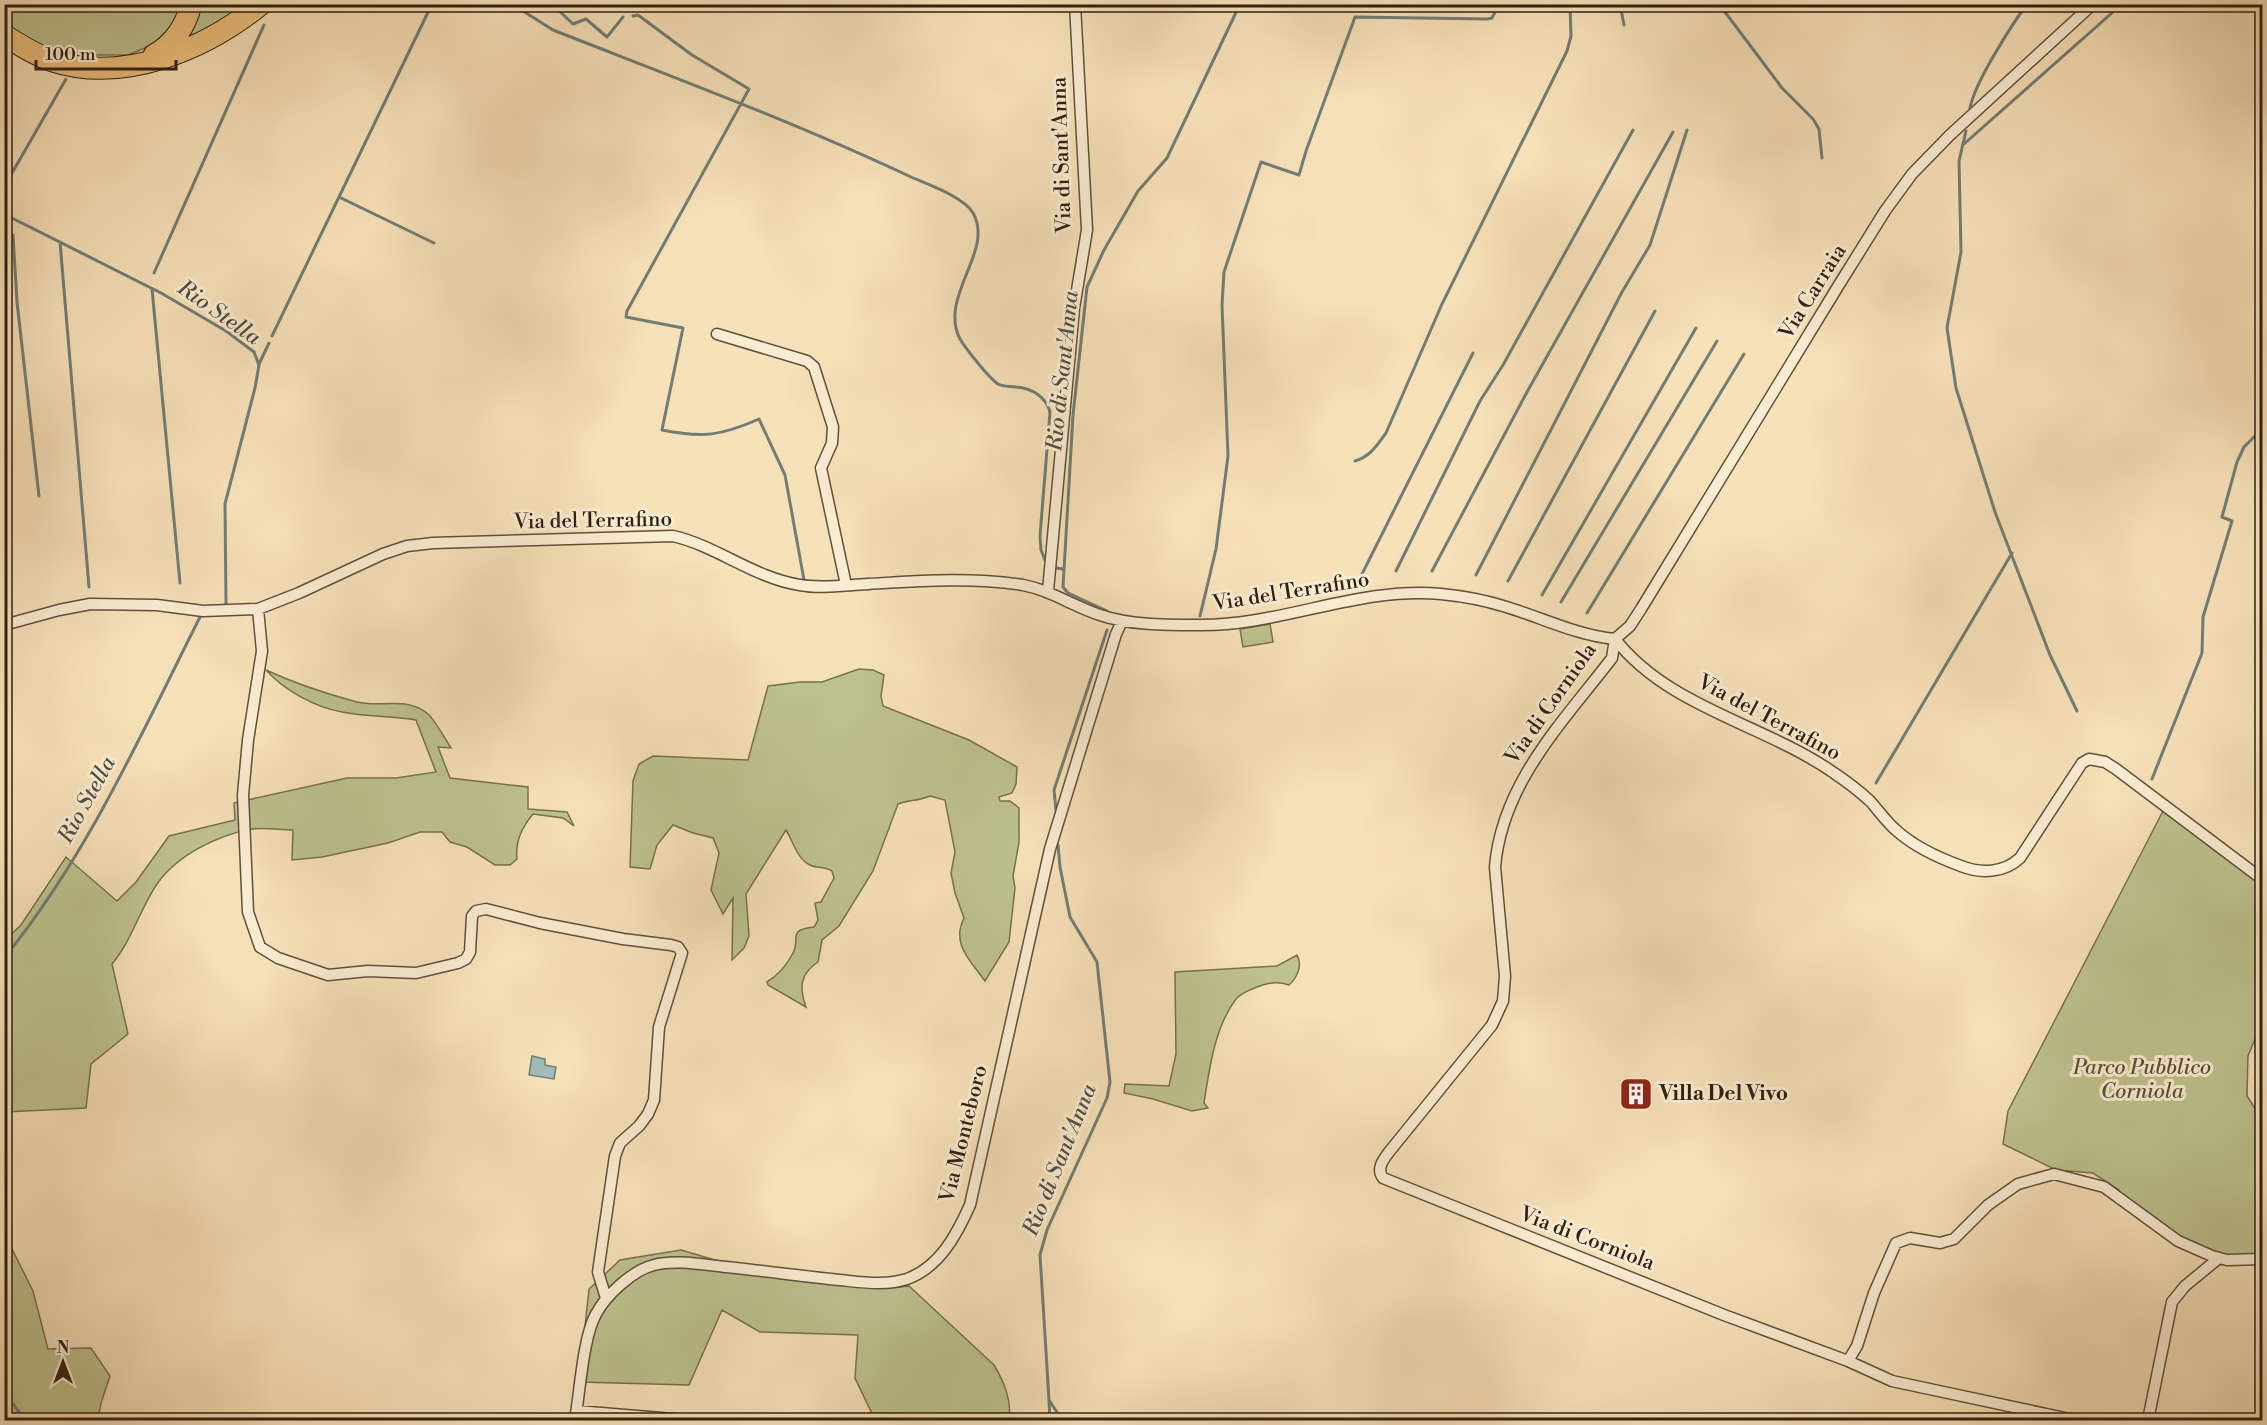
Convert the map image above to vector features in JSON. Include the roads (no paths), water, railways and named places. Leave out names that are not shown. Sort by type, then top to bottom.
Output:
[{"type":"highway","points":[[131,64],[149,58],[168,46],[185,24],[191,4]]},
{"type":"highway","points":[[8,36],[44,58],[75,66],[105,67],[131,64],[152,61],[189,49],[229,28],[261,4]]},
{"type":"street","name":"Via di Sant'Anna","points":[[1048,591],[1072,320],[1087,230],[1074,4]]},
{"type":"street","name":"Via Carraia","points":[[1615,639],[1630,626],[1641,609],[1885,211],[1912,174],[1950,135],[2093,4]]},
{"type":"street","points":[[717,334],[807,361],[814,367],[833,427],[832,443],[821,468],[846,585]]},
{"type":"street","name":"Via del Terrafino","points":[[4,626],[59,610],[90,604],[157,605],[203,611],[258,609],[383,554],[407,546],[433,543],[673,536],[693,541],[741,565],[801,586],[990,581],[1048,591],[1089,611],[1122,621],[1222,626],[1288,615],[1352,600],[1397,595],[1440,594],[1502,605],[1564,628],[1594,637],[1615,639],[1628,656],[1653,676],[1687,697],[1788,746],[1833,772],[1868,799],[1898,832],[1927,851],[1962,867],[1979,871],[2010,867],[2020,858],[2082,764],[2089,759],[2105,762],[2116,769],[2262,879]]},
{"type":"street","points":[[258,609],[262,651],[248,740],[243,795],[248,912],[252,931],[260,947],[278,958],[328,975],[368,971],[416,973],[466,959],[470,952],[472,916],[476,911],[486,909],[540,923],[623,939],[671,945],[678,947],[682,953],[659,1027],[654,1100],[644,1120],[620,1143],[615,1156],[598,1272],[606,1298]]},
{"type":"street","name":"Via Monteboro","points":[[576,1416],[589,1336],[595,1316],[606,1298],[629,1278],[654,1265],[687,1263],[857,1282],[889,1282],[908,1278],[928,1267],[944,1252],[960,1227],[970,1205],[1050,849],[1116,634],[1122,621]]},
{"type":"street","name":"Via di Corniola","points":[[1615,639],[1612,658],[1526,771],[1504,819],[1496,867],[1505,976],[1503,1001],[1492,1025],[1389,1152],[1380,1166],[1380,1174],[1383,1178],[1456,1209],[1724,1315],[1848,1361]]},
{"type":"street","points":[[2074,1420],[1892,1381],[1848,1361],[1857,1346],[1882,1272],[1896,1243],[1910,1238],[1940,1243],[1954,1239],[1988,1205],[2018,1185],[2054,1174],[2104,1187],[2178,1241],[2219,1258],[2262,1260]]},
{"type":"street","points":[[2148,1420],[2172,1302],[2186,1286],[2219,1258]]},
{"type":"street","points":[[576,1416],[686,1420]]},
{"type":"water","points":[[532,1056],[545,1059],[545,1065],[556,1067],[554,1079],[529,1075]]},
{"type":"waterway","points":[[272,336],[432,4]]},
{"type":"waterway","points":[[512,4],[553,30],[823,137],[945,192],[968,207],[973,213],[978,228],[977,243],[960,290],[955,323],[963,344],[994,381],[1002,386],[1033,391],[1042,398],[1050,412],[1040,536],[1041,550],[1045,560]]},
{"type":"waterway","points":[[552,4],[573,24],[586,19],[607,37],[623,17]]},
{"type":"waterway","name":"Rio di Sant'Anna","points":[[1107,611],[1068,593],[1063,587],[1073,415],[1087,287],[1104,250],[1138,191],[1167,158],[1240,4]]},
{"type":"waterway","points":[[1200,616],[1216,549],[1228,456],[1222,305],[1224,272],[1261,162],[1299,175],[1355,17],[1487,19],[1492,18],[1499,4]]},
{"type":"waterway","points":[[1355,461],[1369,453],[1386,433],[1442,304],[1567,51],[1571,36],[1570,4]]},
{"type":"waterway","points":[[1620,4],[1624,25]]},
{"type":"waterway","points":[[1719,4],[1782,88],[1813,119],[1819,129],[1822,158]]},
{"type":"waterway","points":[[1970,108],[1986,69],[2027,4]]},
{"type":"waterway","points":[[1964,144],[2122,4]]},
{"type":"waterway","points":[[633,16],[638,15],[692,55],[749,89],[627,311],[626,317],[683,328],[662,430],[700,435],[711,434],[759,419],[785,475],[804,580]]},
{"type":"waterway","points":[[154,273],[264,25]]},
{"type":"waterway","points":[[4,187],[66,79]]},
{"type":"waterway","points":[[1396,571],[1480,401],[1503,365],[1633,130]]},
{"type":"waterway","points":[[1476,575],[1622,292],[1650,245],[1687,130]]},
{"type":"waterway","points":[[1966,131],[1959,161],[1961,252],[1947,328],[1956,388],[1995,512],[2050,655],[2077,711]]},
{"type":"waterway","points":[[1432,571],[1527,392],[1673,132]]},
{"type":"waterway","points":[[339,197],[434,243]]},
{"type":"waterway","name":"Rio Stella","points":[[4,214],[161,293],[226,331],[254,352],[259,365],[255,388],[225,504],[226,604]]},
{"type":"waterway","points":[[4,231],[13,235],[17,302],[39,496]]},
{"type":"waterway","points":[[60,242],[89,587]]},
{"type":"waterway","points":[[152,289],[180,583]]},
{"type":"waterway","points":[[1508,581],[1655,311]]},
{"type":"waterway","points":[[1542,595],[1696,328]]},
{"type":"waterway","points":[[1561,602],[1717,341]]},
{"type":"waterway","points":[[259,364],[269,343]]},
{"type":"waterway","points":[[1362,574],[1473,353]]},
{"type":"waterway","points":[[1587,613],[1744,354]]},
{"type":"waterway","points":[[2152,779],[2202,653],[2203,617],[2232,521],[2222,517],[2237,462],[2244,447],[2258,433],[2262,413]]},
{"type":"waterway","points":[[1876,783],[2012,553]]},
{"type":"waterway","name":"Rio di Sant'Anna","points":[[1056,568],[1063,569]]},
{"type":"waterway","name":"Rio Stella","points":[[4,958],[62,878],[87,836],[134,749],[200,617]]},
{"type":"waterway","name":"Rio di Sant'Anna","points":[[1056,810],[1054,790],[1107,630]]},
{"type":"waterway","name":"Rio di Sant'Anna","points":[[1058,845],[1070,917],[1097,962],[1110,1082],[1107,1098],[1047,1230],[1040,1255],[1049,1400],[1062,1420]]},
{"type":"waterway","name":"Rio Stella","points":[[4,1392],[25,1420]]},
{"type":"waterway","points":[[1049,1401],[1050,1420]]},
{"type":"place","name":"Villa Del Vivo","points":[[1636,1094]]},
{"type":"park label","name":"Parco Pubblico Corniola","points":[[2142,1080]]}]
